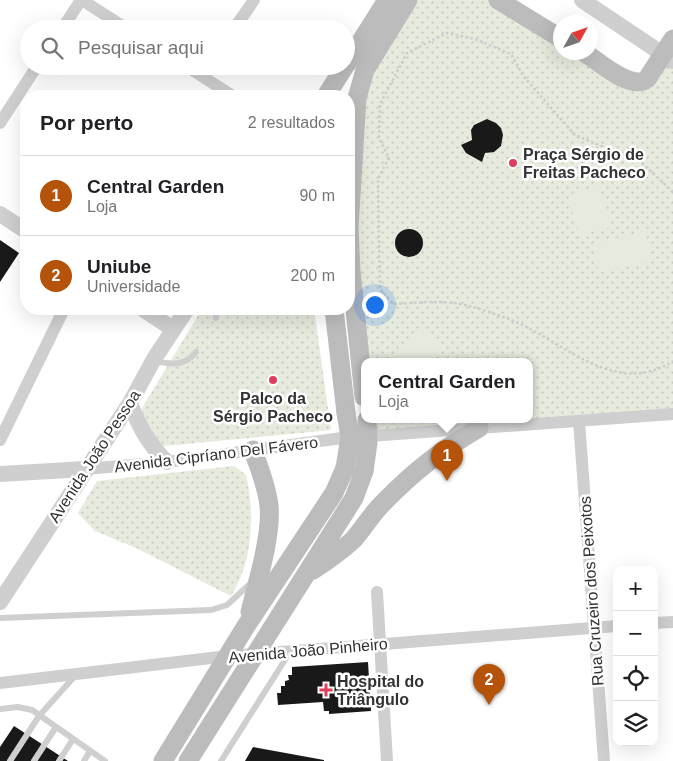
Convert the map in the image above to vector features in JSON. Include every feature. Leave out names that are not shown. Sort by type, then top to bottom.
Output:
[{"type":"main road","points":[[355,52],[387,0]]},
{"type":"main road","points":[[355,141],[358,98],[365,70],[408,0]]},
{"type":"main road","points":[[508,3],[553,33]]},
{"type":"main road","points":[[597,60],[634,83],[642,83],[670,51]]},
{"type":"main road","points":[[330,90],[340,75]]},
{"type":"main road","points":[[163,761],[246,626],[334,493],[345,468],[350,437],[335,315]]},
{"type":"main road","points":[[355,315],[361,370]]},
{"type":"main road","points":[[188,761],[254,654],[308,574],[354,498],[364,471],[368,443],[367,423]]},
{"type":"main road","points":[[308,574],[335,556],[354,539],[381,505],[412,475],[443,449],[480,428]]},
{"type":"main road","points":[[246,626],[258,576],[269,508],[263,479],[253,450]]},
{"type":"street","points":[[68,20],[81,0],[113,20]]},
{"type":"street","points":[[240,20],[254,0]]},
{"type":"street","points":[[582,0],[670,51]]},
{"type":"street","points":[[21,90],[31,75]]},
{"type":"street","points":[[210,75],[227,90]]},
{"type":"street","points":[[0,122],[20,92]]},
{"type":"street","points":[[0,214],[20,227]]},
{"type":"street","points":[[0,440],[61,315]]},
{"type":"street","points":[[152,315],[173,329]]},
{"type":"street","name":"Avenida João Pessoa","points":[[0,602],[85,469],[130,403],[154,360],[183,315]]},
{"type":"street","points":[[130,403],[143,434],[154,450],[167,462]]},
{"type":"street","points":[[480,428],[673,414]]},
{"type":"street","name":"Rua Cruzeiro dos Peixotos","points":[[579,421],[604,761]]},
{"type":"street","name":"Avenida Cipríano Del Fávero","points":[[0,474],[167,462],[342,438],[480,428]]},
{"type":"street","points":[[377,592],[388,761]]},
{"type":"street","points":[[658,623],[673,622]]},
{"type":"street","name":"Avenida João Pinheiro","points":[[0,683],[228,656],[613,626]]},
{"type":"lane","points":[[154,360],[178,364],[190,358],[196,352]]},
{"type":"lane","points":[[0,618],[220,609],[258,576]]},
{"type":"lane","points":[[221,761],[290,651]]},
{"type":"lane","points":[[10,761],[39,716],[55,695],[76,674]]},
{"type":"lane","points":[[0,709],[27,708],[105,761]]},
{"type":"lane","points":[[34,761],[56,727]]},
{"type":"lane","points":[[59,761],[73,739]]},
{"type":"lane","points":[[84,761],[90,751]]},
{"type":"path","points":[[673,192],[642,163],[575,135],[524,77],[510,54],[475,39],[447,33],[407,53],[380,104],[379,138],[389,158],[378,179],[380,289],[393,304],[455,302],[470,306],[516,322],[584,361],[611,371],[630,373],[664,367],[673,361]]},
{"type":"shaded area","name":"Praça Sérgio de Freitas Pacheco","points":[[408,0],[498,0],[553,34],[553,60],[595,60],[624,79],[673,61],[673,414],[374,436],[368,423],[533,423],[533,358],[363,358],[355,299],[357,98]]},
{"type":"shaded area","points":[[599,186],[611,227],[579,235],[568,195]]},
{"type":"shaded area","points":[[645,231],[653,261],[599,273],[592,244]]},
{"type":"shaded area","points":[[198,315],[315,315],[331,430],[155,447],[144,427],[142,408]]},
{"type":"shaded area","points":[[418,328],[441,346],[432,358],[396,358]]},
{"type":"shaded area","points":[[234,466],[246,475],[251,505],[251,521],[248,553],[244,568],[231,596],[136,548],[95,531],[78,513],[97,481]]},
{"type":"building","points":[[487,119],[496,123],[501,128],[503,135],[501,146],[494,152],[485,153],[482,162],[466,153],[461,145],[472,140],[471,130],[474,125]]},
{"type":"building","points":[[409,229],[419,233],[423,243],[419,253],[409,257],[399,253],[395,243],[399,233]]},
{"type":"building","points":[[0,240],[19,253],[0,282]]},
{"type":"building","name":"Hospital do Triângulo","points":[[368,662],[371,711],[329,714],[329,711],[324,711],[323,702],[278,705],[277,693],[281,693],[281,686],[285,686],[285,681],[289,680],[288,675],[292,675],[292,667]]},
{"type":"building","points":[[14,726],[68,761],[0,761],[0,747]]},
{"type":"building","points":[[253,747],[324,760],[324,761],[245,761]]},
{"type":"place","name":"Praça Sérgio de Freitas Pacheco","points":[[513,163]]},
{"type":"place","name":"Palco da Sérgio Pacheco","points":[[273,380]]},
{"type":"place","name":"Central Garden","points":[[447,481]]},
{"type":"place","name":"Hospital do Triângulo","points":[[326,690]]},
{"type":"place","name":"Uniube","points":[[489,705]]}]
